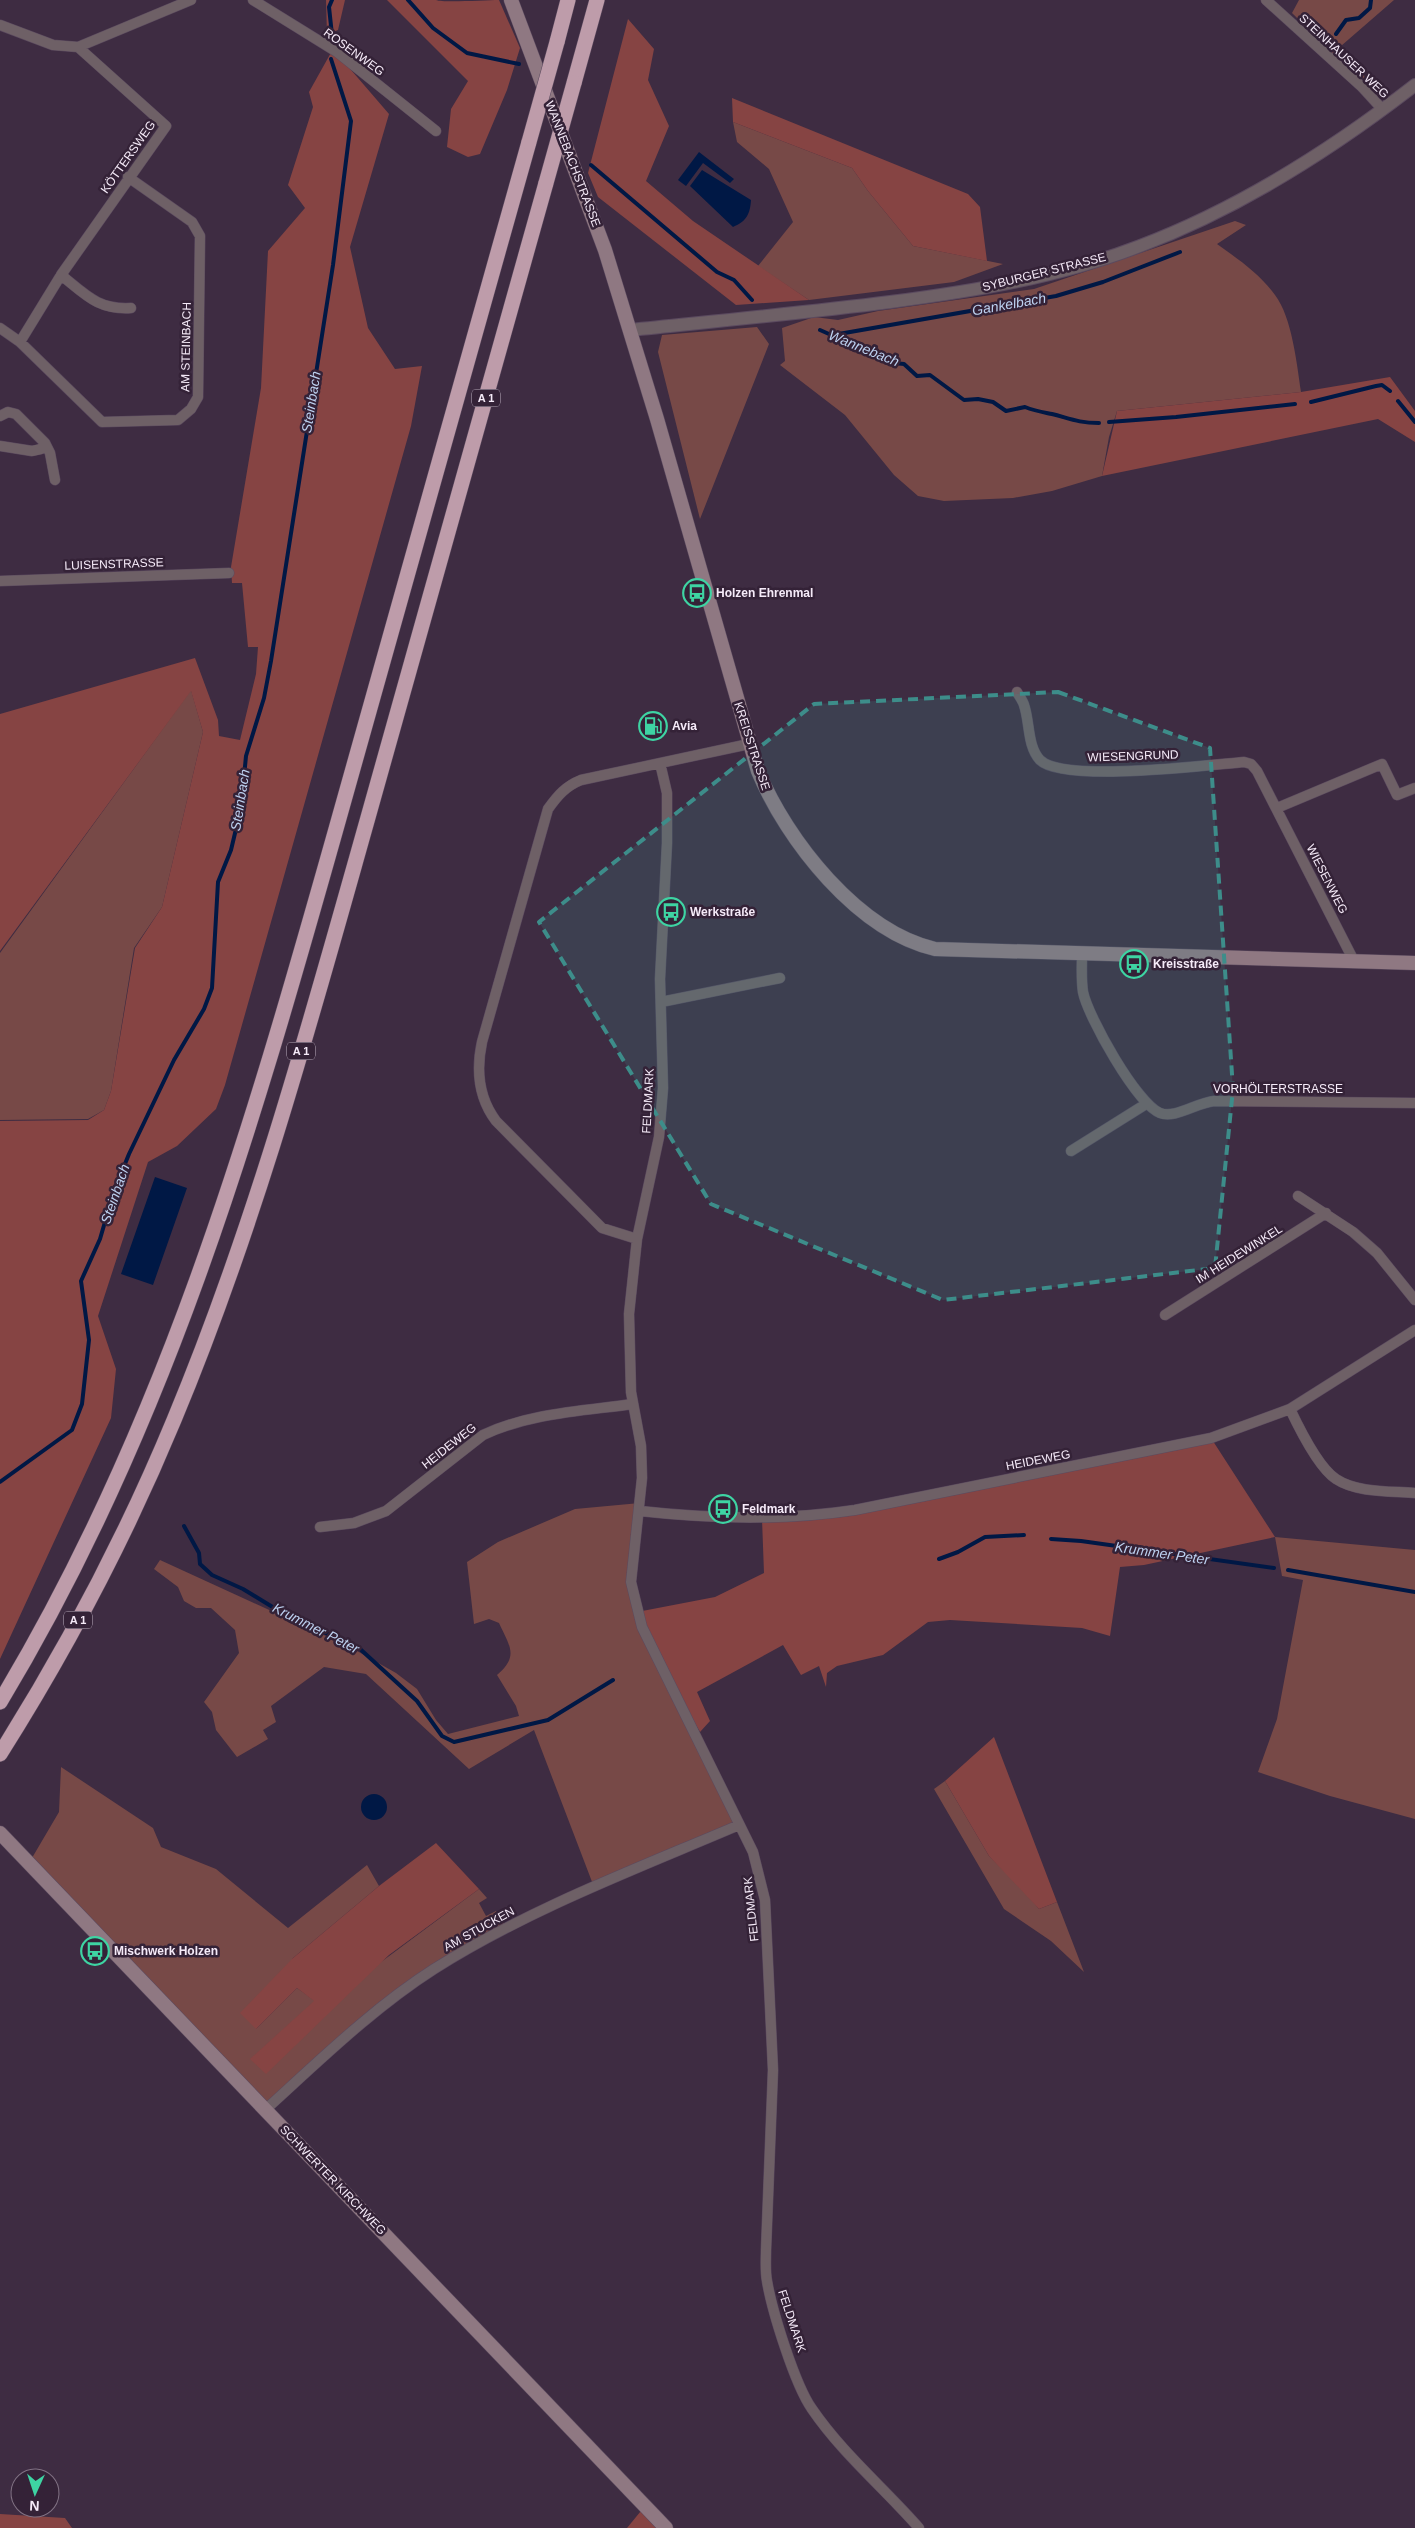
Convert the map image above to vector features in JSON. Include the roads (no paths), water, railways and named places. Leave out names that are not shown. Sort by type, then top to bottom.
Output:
[{"type":"highway","name":"A 1","points":[[0,1702],[53,1610],[122,1471],[182,1323],[224,1207],[292,988],[568,0]]},
{"type":"highway","name":"A 1","points":[[0,1754],[77,1623],[147,1481],[208,1333],[250,1214],[318,996],[598,0]]},
{"type":"main road","name":"WANNEBACHSTRASSE","points":[[511,0],[605,250],[630,330]]},
{"type":"main road","name":"KREISSTRASSE","points":[[630,330],[749,744],[767,794],[789,830],[824,872],[853,902],[906,940],[935,949],[1415,962]]},
{"type":"main road","name":"SCHWERTER KIRCHWEG","points":[[0,1833],[666,2528]]},
{"type":"street","points":[[0,25],[53,45],[78,47],[191,0]]},
{"type":"street","name":"ROSENWEG","points":[[253,0],[337,52],[436,131]]},
{"type":"street","name":"STEINHAUSER WEG","points":[[1266,0],[1362,87],[1383,110]]},
{"type":"street","name":"KÖTTERSWEG","points":[[20,342],[61,275],[166,126],[78,47]]},
{"type":"street","name":"SYBURGER STRASSE","points":[[630,330],[921,297],[1010,283],[1093,262],[1173,233],[1261,190],[1327,150],[1415,86]]},
{"type":"street","name":"AM STEINBACH","points":[[0,328],[20,342],[102,422],[178,420],[191,409],[198,396],[200,236],[192,222],[128,178]]},
{"type":"street","points":[[61,275],[100,305],[114,309],[131,308]]},
{"type":"street","points":[[0,416],[8,412],[16,414],[45,443],[50,453],[55,480]]},
{"type":"street","points":[[0,446],[32,451],[40,449],[45,443]]},
{"type":"street","name":"LUISENSTRASSE","points":[[0,580],[229,573]]},
{"type":"street","name":"WIESENGRUND","points":[[1017,692],[1024,704],[1035,754],[1050,767],[1061,770],[1119,771],[1244,762],[1251,764],[1257,771],[1277,808]]},
{"type":"street","points":[[637,1239],[612,1233],[602,1228],[496,1121],[484,1102],[480,1083],[479,1058],[548,809],[568,786],[581,780],[749,744]]},
{"type":"street","name":"FELDMARK","points":[[660,763],[667,793],[661,1002],[663,1088],[662,1114],[654,1163],[637,1239],[629,1314],[630,1368],[633,1404],[641,1446],[642,1478],[631,1582],[642,1627],[758,1864],[765,1900],[773,2070],[766,2250],[766,2278],[770,2299],[796,2374],[811,2408],[828,2430],[919,2528]]},
{"type":"street","points":[[1277,808],[1382,764],[1397,795],[1415,788]]},
{"type":"street","name":"WIESENWEG","points":[[1277,808],[1354,961]]},
{"type":"street","points":[[1070,1151],[1146,1104],[1105,1043],[1094,1020],[1084,993],[1081,976],[1082,953]]},
{"type":"street","points":[[661,1002],[780,978]]},
{"type":"street","name":"VORHÖLTERSTRASSE","points":[[1146,1104],[1160,1113],[1171,1115],[1179,1114],[1200,1103],[1214,1100],[1415,1103]]},
{"type":"street","points":[[1298,1196],[1353,1232],[1377,1253],[1415,1300]]},
{"type":"street","name":"IM HEIDEWINKEL","points":[[1165,1315],[1326,1213]]},
{"type":"street","name":"HEIDEWEG","points":[[640,1511],[762,1519],[811,1517],[855,1510],[1211,1438],[1290,1409],[1415,1330]]},
{"type":"street","name":"HEIDEWEG","points":[[320,1527],[354,1523],[386,1511],[483,1435],[498,1428],[534,1417],[633,1404]]},
{"type":"street","points":[[1290,1409],[1310,1446],[1335,1479],[1350,1486],[1415,1493]]},
{"type":"street","name":"AM STUCKEN","points":[[265,2110],[390,2002],[466,1950],[541,1910],[739,1824]]},
{"type":"water","points":[[699,152],[734,179],[730,183],[703,163],[686,186],[678,180]]},
{"type":"water","points":[[702,170],[751,200],[749,213],[745,220],[733,227],[690,186]]},
{"type":"water","points":[[155,1177],[187,1188],[153,1285],[121,1274]]},
{"type":"water","points":[[374,1794],[383,1798],[387,1807],[383,1816],[374,1820],[365,1816],[361,1807],[365,1798]]},
{"type":"waterway","name":"Steinbach","points":[[332,0],[329,7],[332,35]]},
{"type":"waterway","name":"Wannebach","points":[[408,0],[433,28],[467,53],[519,64]]},
{"type":"waterway","name":"Gankelbach","points":[[1336,34],[1346,20],[1359,18],[1370,8],[1371,0]]},
{"type":"waterway","name":"Steinbach","points":[[0,1482],[72,1430],[82,1404],[89,1340],[81,1281],[100,1239],[114,1191],[129,1154],[174,1060],[204,1009],[212,988],[218,882],[231,850],[241,808],[246,756],[264,698],[271,661],[333,265],[351,121],[331,59]]},
{"type":"waterway","name":"Wannebach","points":[[591,165],[717,272],[734,280],[752,300]]},
{"type":"waterway","name":"Gankelbach","points":[[833,335],[1056,296],[1103,282],[1180,252]]},
{"type":"waterway","name":"Wannebach","points":[[820,330],[894,363],[904,364],[917,376],[930,375],[964,400],[978,399],[993,402],[1006,411],[1025,407],[1075,420],[1099,423]]},
{"type":"waterway","name":"Wannebach","points":[[1311,402],[1382,385],[1390,391]]},
{"type":"waterway","name":"Wannebach","points":[[1398,401],[1415,422]]},
{"type":"waterway","name":"Wannebach","points":[[1109,422],[1295,404]]},
{"type":"waterway","name":"Krummer Peter","points":[[184,1526],[199,1553],[200,1564],[212,1575],[243,1589],[284,1614],[359,1648],[417,1701],[442,1736],[454,1742],[548,1720],[613,1680]]},
{"type":"waterway","name":"Krummer Peter","points":[[939,1559],[958,1552],[985,1537],[1024,1535]]},
{"type":"waterway","name":"Krummer Peter","points":[[1051,1539],[1081,1541],[1274,1568]]},
{"type":"waterway","name":"Krummer Peter","points":[[1288,1570],[1415,1592]]},
{"type":"place","name":"Holzen Ehrenmal","points":[[697,593]]},
{"type":"place","name":"Avia","points":[[653,726]]},
{"type":"place","name":"Werkstraße","points":[[671,912]]},
{"type":"place","name":"Kreisstraße","points":[[1134,964]]},
{"type":"place","name":"Feldmark","points":[[723,1509]]},
{"type":"place","name":"Mischwerk Holzen","points":[[95,1951]]}]
